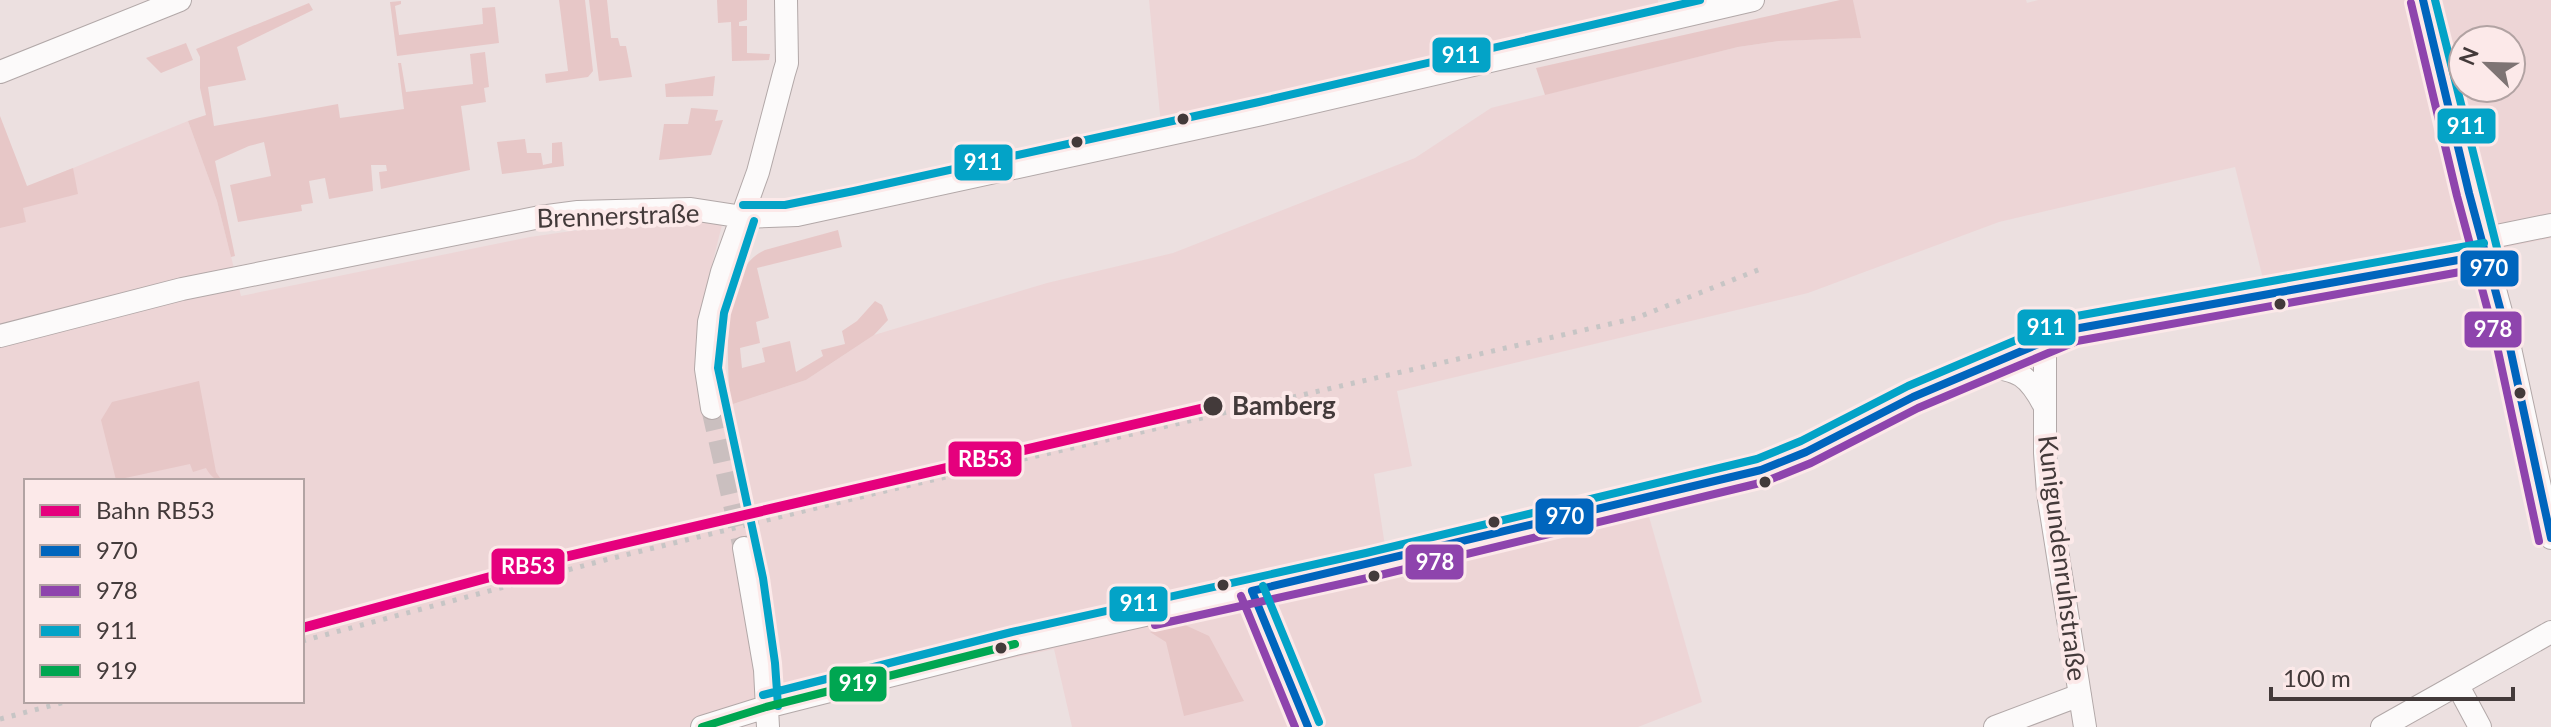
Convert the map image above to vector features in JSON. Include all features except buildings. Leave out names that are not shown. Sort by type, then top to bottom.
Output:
[{"type":"street","points":[[712,408],[706,369],[709,322],[722,272],[758,172],[787,63],[786,0]]},
{"type":"street","name":"Brennerstraße","points":[[0,336],[182,289],[540,217],[578,212],[691,209],[743,217],[786,217],[1262,114],[1676,9],[1753,0]]},
{"type":"street","points":[[2423,0],[2469,193],[2507,334],[2551,538]]},
{"type":"street","points":[[0,72],[170,2]]},
{"type":"street","points":[[702,727],[767,717],[1015,644],[1761,470],[1806,452],[1913,397],[2045,340],[2091,325],[2484,247],[2551,225]]},
{"type":"street","name":"Kunigundenruhstraße","points":[[2045,340],[2050,505],[2085,727]]},
{"type":"street","points":[[1985,366],[2002,368],[2026,377],[2045,406]]},
{"type":"street","points":[[744,548],[765,670],[767,717]]},
{"type":"street","points":[[1252,591],[1308,727]]},
{"type":"street","points":[[2382,727],[2551,632]]},
{"type":"street","points":[[2458,686],[2480,727]]},
{"type":"street","points":[[1995,727],[2080,695]]},
{"type":"shaded area","points":[[559,0],[585,0],[593,71],[588,77],[546,83],[545,74],[568,71]]},
{"type":"shaded area","points":[[589,0],[607,0],[611,38],[618,38],[620,46],[626,46],[632,77],[599,81]]},
{"type":"shaded area","points":[[717,0],[747,0],[747,20],[739,22],[739,26],[747,26],[747,53],[770,54],[769,60],[732,61],[731,22],[718,23]]},
{"type":"shaded area","points":[[1149,0],[1658,0],[1658,9],[1161,125]]},
{"type":"shaded area","points":[[1840,0],[1853,0],[1861,38],[1779,41],[1738,47],[1545,95],[1536,68]]},
{"type":"shaded area","points":[[1853,0],[2026,0],[2027,3],[2038,0],[2551,0],[2551,238],[2482,252],[2263,279],[2235,167],[1999,222],[1808,293],[1397,391],[1412,466],[1374,474],[1385,546],[1646,506],[1702,702],[1638,727],[1072,727],[1054,649],[765,711],[711,727],[0,727],[0,198],[188,121],[217,201],[241,296],[530,237],[676,216],[724,217],[700,328],[706,413],[806,380],[874,335],[1047,283],[1173,253],[1415,158],[1491,108],[1738,47],[1779,41],[1860,38]]},
{"type":"shaded area","points":[[401,1],[395,6],[399,35],[483,24],[482,8],[495,7],[499,43],[397,56],[390,2]]},
{"type":"shaded area","points":[[309,3],[313,10],[237,47],[246,80],[208,87],[214,126],[338,104],[340,118],[404,109],[398,63],[401,63],[406,92],[473,84],[470,54],[485,52],[489,87],[484,88],[486,102],[461,106],[470,170],[381,189],[379,172],[387,171],[386,165],[371,165],[373,191],[329,199],[325,178],[309,181],[313,203],[301,205],[302,211],[238,222],[230,185],[271,176],[264,142],[249,146],[215,161],[235,256],[231,257],[217,201],[188,121],[206,115],[200,88],[200,57],[196,49]]},
{"type":"shaded area","points":[[186,43],[193,60],[161,73],[146,58]]},
{"type":"shaded area","points":[[715,76],[713,96],[666,97],[665,84]]},
{"type":"shaded area","points":[[691,108],[718,110],[715,121],[723,120],[711,155],[659,160],[664,124],[688,124]]},
{"type":"shaded area","points":[[0,116],[27,186],[73,168],[78,194],[23,208],[26,222],[0,228]]},
{"type":"shaded area","points":[[525,139],[527,153],[541,153],[543,165],[552,163],[552,143],[562,142],[564,166],[502,174],[497,142]]},
{"type":"shaded area","points":[[838,230],[842,247],[757,268],[769,318],[756,322],[760,343],[740,348],[742,368],[765,362],[762,348],[790,341],[796,372],[823,356],[821,350],[845,344],[842,331],[857,321],[875,301],[882,305],[888,320],[874,335],[806,380],[730,405],[728,343],[733,297],[740,276],[750,260],[765,250]]},
{"type":"shaded area","points":[[199,381],[216,472],[221,479],[212,477],[206,468],[193,472],[190,464],[116,479],[101,420],[112,402]]},
{"type":"shaded area","points":[[1185,625],[1209,636],[1244,701],[1184,716],[1166,642],[1150,632]]},
{"type":"tunnel","points":[[712,408],[744,548]]},
{"type":"railway","points":[[304,640],[605,560],[885,491],[1636,318],[1763,268]]},
{"type":"railway","points":[[0,719],[61,703]]},
{"type":"rail line","name":"RB53","points":[[304,627],[560,558],[1213,406]]},
{"type":"transit line","name":"911","points":[[743,205],[785,205],[854,191],[1700,0]]},
{"type":"transit line","name":"970","points":[[2423,0],[2469,193],[2507,334],[2551,538]]},
{"type":"transit line","name":"911","points":[[2435,0],[2498,252]]},
{"type":"transit line","name":"978","points":[[2411,3],[2457,196],[2495,337],[2539,541]]},
{"type":"transit line","name":"911","points":[[754,221],[724,313],[718,368],[763,578],[778,706]]},
{"type":"transit line","name":"911","points":[[763,695],[1012,632],[1366,553],[1757,459],[1801,441],[1908,386],[2071,317],[2484,243]]},
{"type":"transit line","name":"970","points":[[1252,591],[1761,470],[1806,452],[1913,397],[2074,329],[2486,255]]},
{"type":"transit line","name":"978","points":[[1155,625],[1372,577],[1764,482],[1811,463],[1918,408],[2077,341],[2488,267]]},
{"type":"transit line","name":"911","points":[[1263,586],[1319,722]]},
{"type":"transit line","name":"970","points":[[1252,591],[1308,727]]},
{"type":"transit line","name":"978","points":[[1241,596],[1295,727]]},
{"type":"transit line","name":"919","points":[[702,727],[766,707],[1015,644]]},
{"type":"place","name":"Bamberg","points":[[1213,406]]}]
